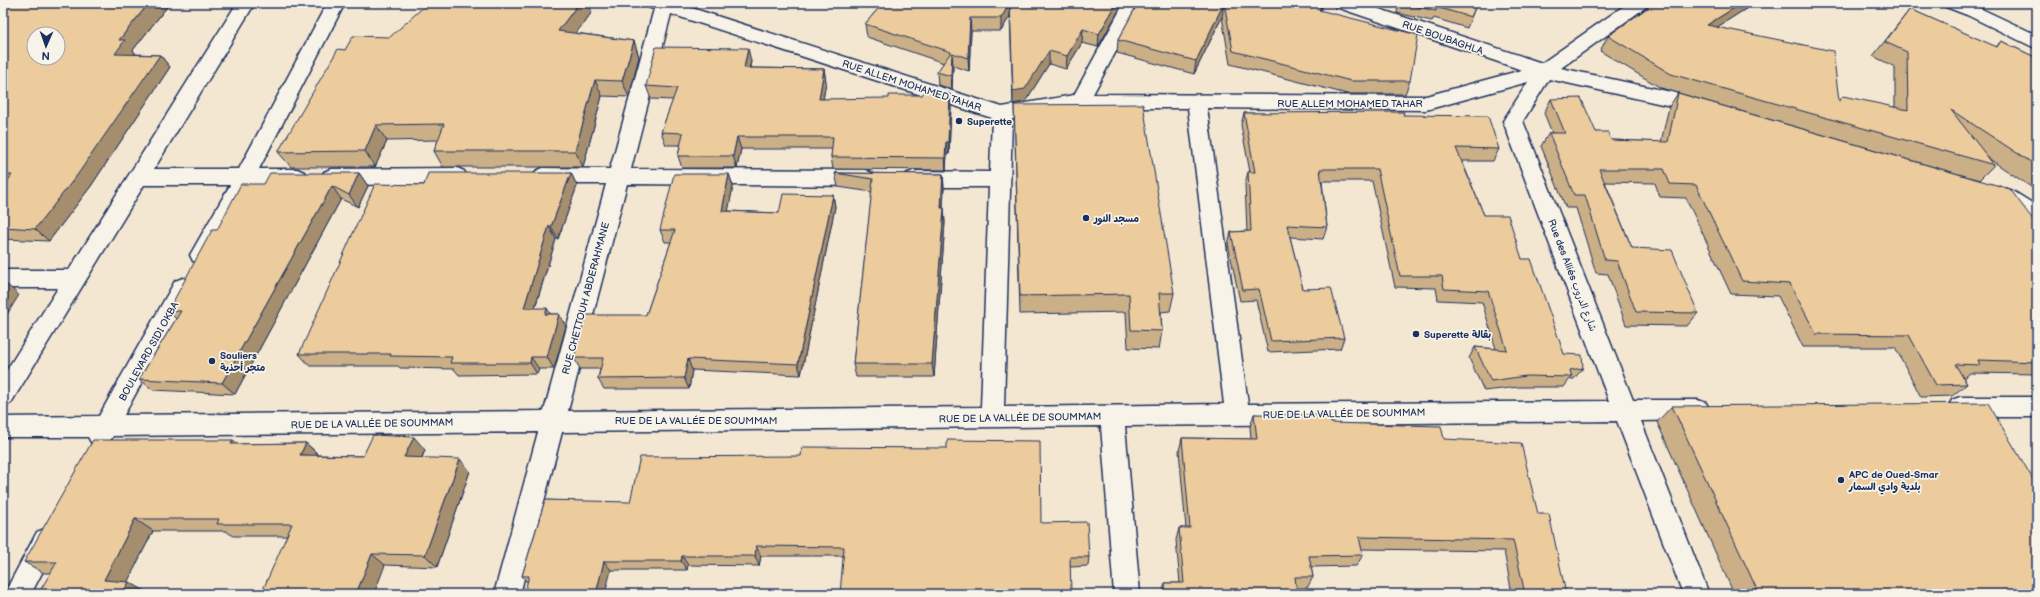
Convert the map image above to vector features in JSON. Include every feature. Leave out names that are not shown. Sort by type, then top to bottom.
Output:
[{"type":"street","points":[[3,396],[140,177],[246,3]]},
{"type":"street","name":"BOULEVARD SIDI OKBA","points":[[91,454],[245,177],[336,3]]},
{"type":"street","points":[[1080,101],[1133,3]]},
{"type":"street","name":"RUE BOUBAGHLA","points":[[1342,3],[1544,71]]},
{"type":"street","name":"Rue des Alliés شارع الدروب","points":[[1640,3],[1544,71],[1513,121],[1696,594]]},
{"type":"street","points":[[1952,3],[2037,42]]},
{"type":"street","name":"RUE ALLEM MOHAMED TAHAR","points":[[662,4],[1002,114],[1080,101],[1426,103],[1544,71],[1671,99],[1716,112]]},
{"type":"street","name":"RUE CHETTOUH ABDERAHMANE","points":[[507,594],[662,4]]},
{"type":"street","points":[[1198,102],[1237,414]]},
{"type":"street","points":[[992,417],[1002,114]]},
{"type":"street","points":[[140,177],[475,176]]},
{"type":"street","points":[[523,176],[1000,180]]},
{"type":"street","points":[[1983,189],[2006,196],[2037,217]]},
{"type":"street","points":[[3,279],[76,279]]},
{"type":"street","points":[[1942,408],[2037,407]]},
{"type":"street","name":"RUE DE LA VALLÉE DE SOUMMAM","points":[[3,427],[1721,410]]},
{"type":"street","points":[[1112,416],[1127,594]]},
{"type":"street","points":[[17,594],[54,524]]},
{"type":"building","points":[[3,3],[149,3],[119,40],[125,40],[115,54],[160,55],[78,174],[35,229],[3,227],[3,187],[12,175],[3,175]]},
{"type":"building","points":[[428,3],[579,3],[558,31],[634,41],[622,81],[595,80],[575,151],[434,151],[444,124],[376,125],[365,151],[278,152],[338,49],[345,50],[353,36],[390,37]]},
{"type":"building","points":[[883,3],[1010,3],[1001,18],[970,18],[968,58],[952,53],[951,76],[937,72],[951,52],[865,24]]},
{"type":"building","points":[[1010,3],[1117,3],[1099,34],[1083,29],[1067,56],[1049,51],[1025,89],[1013,91]]},
{"type":"building","points":[[1138,3],[1224,3],[1196,61],[1118,40]]},
{"type":"building","points":[[1224,3],[1322,3],[1319,10],[1418,35],[1410,81],[1351,81],[1233,51]]},
{"type":"building","points":[[1401,3],[1477,3],[1471,17],[1436,7],[1436,11]]},
{"type":"building","points":[[1654,3],[1742,3],[1707,25],[1833,51],[1839,101],[1843,96],[1908,110],[1907,52],[1885,42],[1910,9],[1997,47],[2001,41],[2037,58],[2037,166],[1951,110],[1994,165],[1671,74],[1608,36]]},
{"type":"building","points":[[656,47],[748,48],[744,68],[824,69],[819,99],[889,98],[889,95],[922,95],[928,87],[950,94],[948,142],[946,142],[945,158],[831,157],[833,137],[737,137],[733,156],[678,156],[683,133],[661,132],[677,88],[646,86]]},
{"type":"building","points":[[1678,93],[2010,189],[2037,225],[2037,362],[1978,360],[1980,365],[1955,364],[1967,384],[1936,385],[1909,335],[1816,334],[1790,284],[1742,281],[1696,185],[1670,184],[1664,169],[1599,169],[1632,248],[1672,250],[1698,313],[1636,312],[1617,261],[1605,260],[1585,195],[1574,195],[1549,133],[1565,133],[1551,99],[1581,98],[1596,132],[1608,132],[1611,140],[1668,142]]},
{"type":"building","name":"مسجد النور","points":[[1143,104],[1174,293],[1159,293],[1162,331],[1131,330],[1129,294],[1020,296],[1014,105]]},
{"type":"building","points":[[1404,112],[1403,115],[1488,116],[1499,149],[1456,148],[1484,215],[1508,215],[1522,259],[1531,259],[1564,354],[1582,355],[1583,368],[1570,370],[1572,377],[1526,376],[1491,381],[1475,347],[1507,350],[1488,291],[1444,289],[1442,276],[1400,276],[1377,169],[1320,169],[1327,227],[1287,225],[1303,289],[1331,288],[1344,338],[1271,341],[1259,289],[1243,290],[1231,232],[1251,231],[1248,172],[1255,172],[1244,113]]},
{"type":"building","points":[[270,173],[359,173],[349,195],[332,186],[222,383],[139,379],[181,311],[168,311],[212,230],[217,230],[241,184],[264,184]]},
{"type":"building","points":[[428,173],[571,173],[551,227],[549,226],[524,308],[547,308],[545,314],[559,314],[547,357],[531,357],[530,363],[450,363],[452,357],[390,356],[391,354],[299,354],[375,184],[424,185]]},
{"type":"building","points":[[835,173],[943,174],[941,208],[944,208],[932,364],[853,364],[873,179]]},
{"type":"building","points":[[674,174],[729,174],[722,211],[779,213],[783,194],[833,195],[798,364],[688,359],[684,378],[598,379],[603,358],[574,358],[586,315],[646,315],[675,230],[660,230]]},
{"type":"building","name":"APC de Oued-Smar بلدية وادي السمار","points":[[1988,403],[2037,486],[2037,594],[1759,594],[1672,406]]},
{"type":"building","points":[[1254,414],[1330,415],[1331,423],[1441,426],[1444,439],[1521,443],[1538,514],[1549,514],[1566,594],[1525,594],[1513,540],[1359,537],[1363,555],[1309,556],[1313,577],[1295,577],[1297,594],[1166,594],[1165,583],[1184,583],[1179,528],[1190,528],[1182,438],[1257,439]]},
{"type":"building","points":[[373,435],[414,437],[404,457],[460,459],[425,555],[372,554],[356,594],[261,594],[292,524],[217,524],[219,519],[135,519],[104,580],[129,582],[122,594],[38,594],[57,562],[24,562],[93,440],[233,440],[231,444],[306,443],[300,455],[363,456]]},
{"type":"building","points":[[947,440],[1040,441],[1041,523],[1087,522],[1089,557],[1070,557],[1071,594],[840,594],[844,547],[756,546],[755,556],[682,556],[681,561],[604,561],[596,594],[524,594],[529,576],[522,576],[545,500],[630,502],[640,457],[801,456],[802,447],[947,448]]},
{"type":"place","name":"Superette","points":[[959,121]]},
{"type":"place","name":"مسجد النور","points":[[1086,218]]},
{"type":"place","name":"Superette بقالة","points":[[1416,334]]},
{"type":"place","name":"Souliers متجر أحذية","points":[[212,361]]},
{"type":"place","name":"APC de Oued-Smar بلدية وادي السمار","points":[[1841,480]]}]
